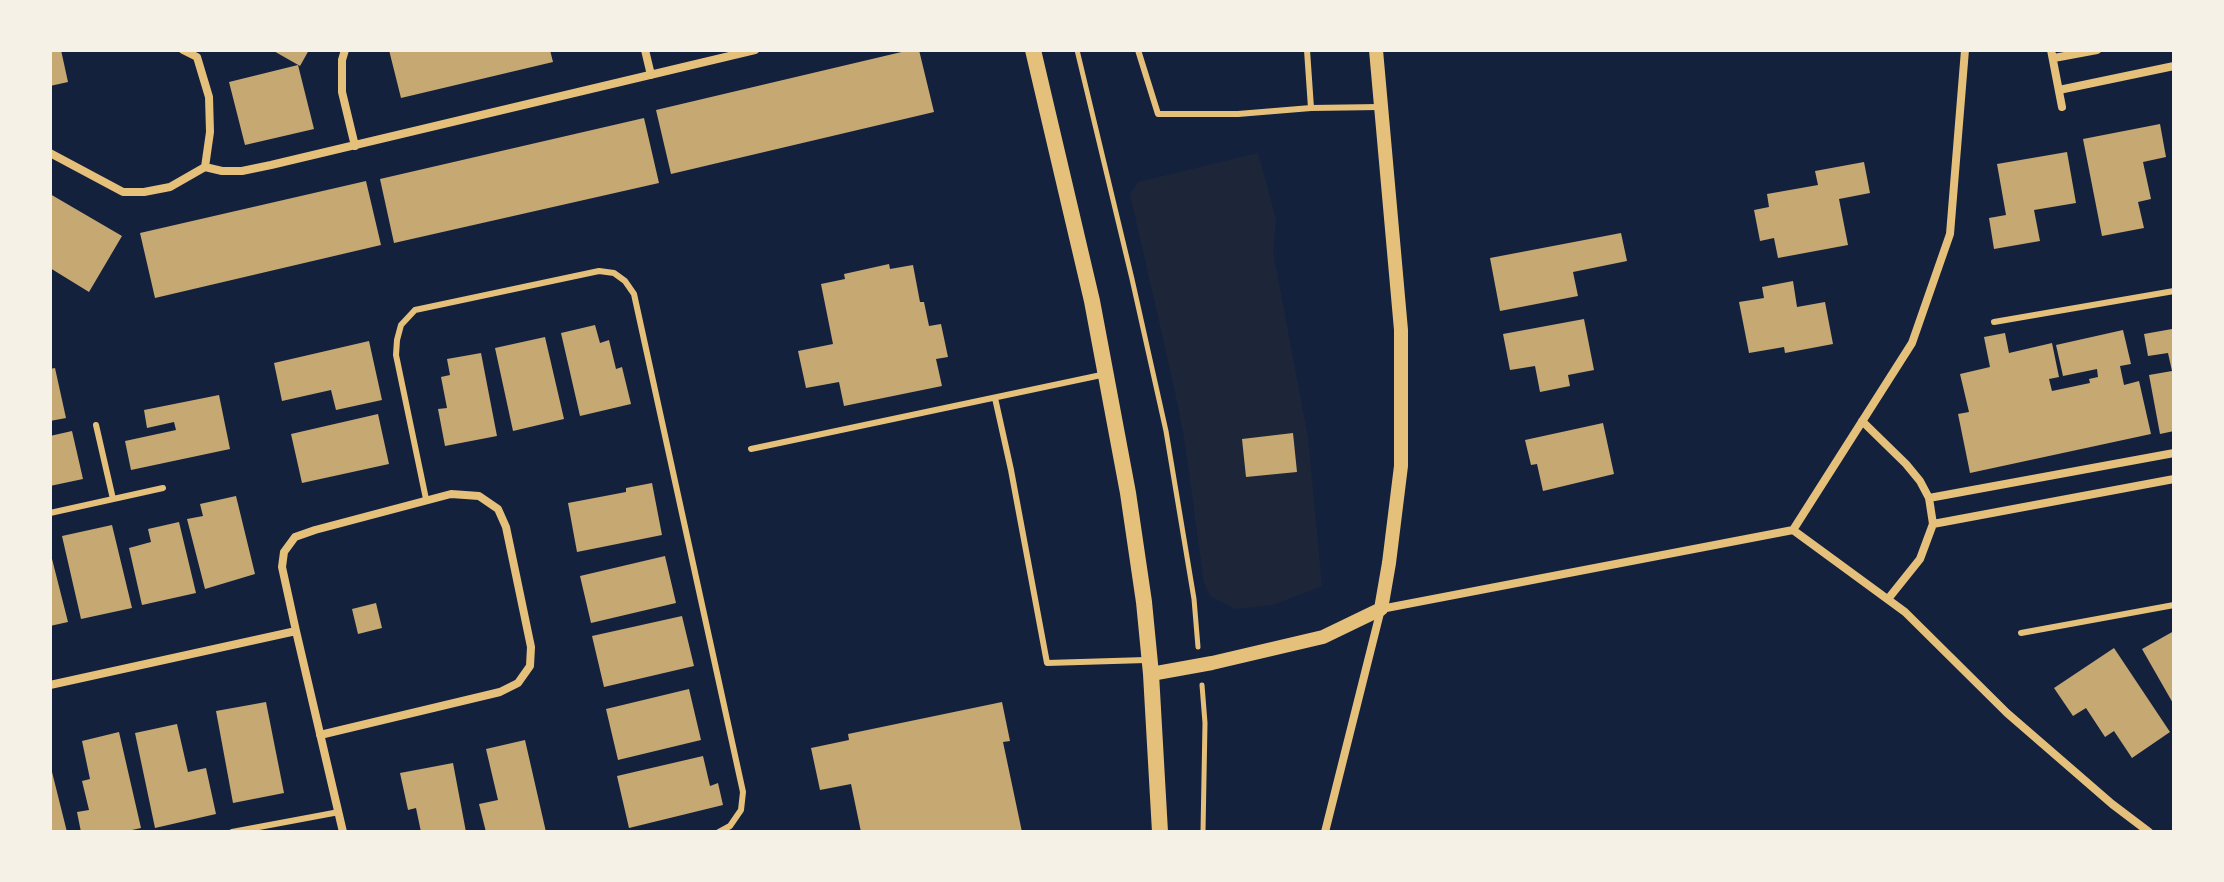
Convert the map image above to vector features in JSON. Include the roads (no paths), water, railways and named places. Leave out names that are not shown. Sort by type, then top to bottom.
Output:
[{"type":"main road","points":[[1033,50],[1092,301],[1128,493],[1150,667],[1160,832]]},
{"type":"street","points":[[183,50],[199,53],[209,97],[210,132],[205,167]]},
{"type":"street","points":[[345,50],[342,92],[355,146]]},
{"type":"street","points":[[645,50],[651,75]]},
{"type":"street","points":[[50,153],[123,192],[144,192],[170,187],[205,167],[242,171],[755,50]]},
{"type":"street","points":[[1325,832],[1381,609],[1401,466],[1401,330],[1376,50]]},
{"type":"street","points":[[1150,667],[1212,663],[1323,637],[1381,609],[1793,530],[1912,343],[1950,234],[1965,50]]},
{"type":"street","points":[[2062,107],[2053,54],[2097,50]]},
{"type":"street","points":[[2059,90],[2174,66]]},
{"type":"street","points":[[1862,421],[1906,464],[1929,498],[1933,524],[1920,559],[1888,599]]},
{"type":"street","points":[[1929,498],[2174,453]]},
{"type":"street","points":[[1933,524],[2174,479]]},
{"type":"street","points":[[320,735],[500,692],[518,683],[530,666],[531,647],[506,527],[498,509],[479,496],[451,494],[426,499],[295,537],[284,552],[282,567],[296,631],[320,735],[339,812],[343,832]]},
{"type":"street","points":[[1793,530],[1905,612],[2007,713],[2149,832]]},
{"type":"street","points":[[50,685],[296,631]]},
{"type":"lane","points":[[1138,50],[1158,114],[1238,114],[1311,108],[1381,107]]},
{"type":"lane","points":[[1307,50],[1311,108]]},
{"type":"lane","points":[[426,499],[396,355],[401,325],[415,310],[599,271],[614,273],[625,281],[634,294],[743,792],[741,810],[730,826],[719,832]]},
{"type":"lane","points":[[1994,322],[2174,291]]},
{"type":"lane","points":[[751,449],[1106,374]]},
{"type":"lane","points":[[995,398],[1047,663],[1150,667]]},
{"type":"lane","points":[[96,425],[113,499]]},
{"type":"lane","points":[[50,513],[163,488]]},
{"type":"lane","points":[[2021,633],[2174,605]]},
{"type":"lane","points":[[232,832],[339,812]]}]
